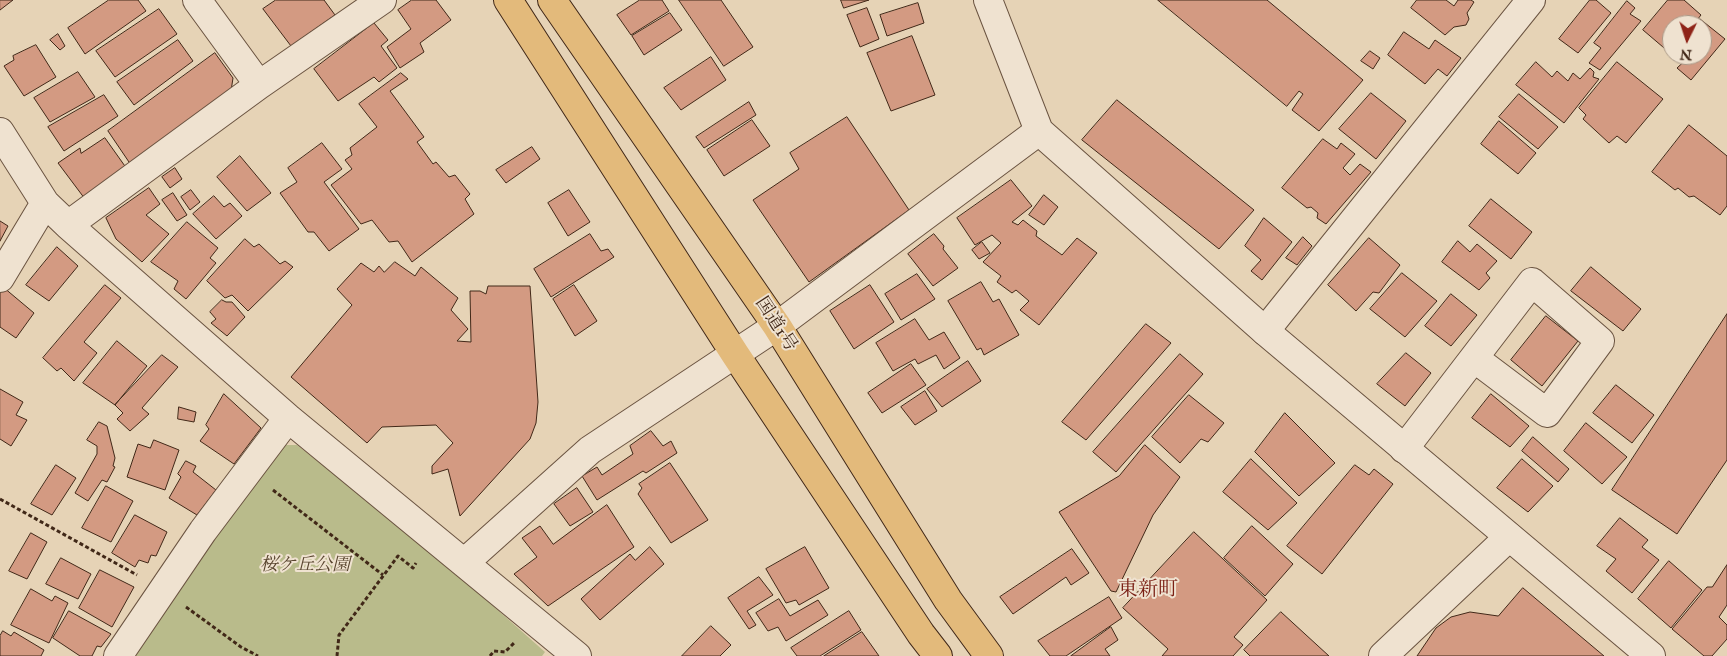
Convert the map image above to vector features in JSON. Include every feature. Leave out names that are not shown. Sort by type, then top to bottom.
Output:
[{"type":"highway","points":[[508,0],[734,354],[921,634],[938,656]]},
{"type":"highway","name":"国道1号","points":[[552,0],[777,326],[948,600],[989,656]]},
{"type":"street","points":[[197,0],[259,85]]},
{"type":"street","points":[[68,225],[259,85],[382,0]]},
{"type":"street","points":[[988,0],[1039,131],[1265,331],[1404,450],[1651,656]]},
{"type":"street","points":[[1265,331],[1531,0]]},
{"type":"street","points":[[464,563],[590,450],[777,326],[1039,131]]},
{"type":"street","points":[[0,132],[45,203],[68,225],[288,418],[577,656]]},
{"type":"street","points":[[0,278],[45,203]]},
{"type":"street","points":[[1404,450],[1474,358],[1532,282],[1600,341],[1547,413],[1474,358]]},
{"type":"street","points":[[118,656],[162,589],[288,418]]},
{"type":"street","points":[[1383,656],[1509,538]]},
{"type":"path","points":[[249,471],[383,576]]},
{"type":"path","points":[[0,499],[162,589],[241,647],[258,656]]},
{"type":"path","points":[[337,656],[339,635],[398,556],[413,568],[420,558]]},
{"type":"path","points":[[490,656],[494,650],[505,652]]},
{"type":"green space","name":"桜ケ丘公園","points":[[282,445],[297,445],[429,549],[545,652],[542,656],[135,656],[197,563]]},
{"type":"building","points":[[0,0],[13,0],[0,10]]},
{"type":"building","points":[[109,0],[138,0],[146,11],[85,54],[68,28]]},
{"type":"building","points":[[276,0],[324,0],[335,15],[291,46],[263,9]]},
{"type":"building","points":[[412,0],[436,0],[451,20],[420,43],[424,52],[400,68],[387,47],[411,29],[398,10]]},
{"type":"building","points":[[640,0],[662,0],[669,11],[631,35],[617,15]]},
{"type":"building","points":[[679,0],[721,0],[753,47],[724,66]]},
{"type":"building","points":[[841,0],[869,0],[844,8]]},
{"type":"building","points":[[1158,0],[1267,0],[1363,80],[1319,131],[1292,110],[1303,94],[1299,91],[1287,106]]},
{"type":"building","points":[[1417,0],[1446,0],[1454,6],[1458,0],[1471,0],[1474,2],[1467,13],[1469,19],[1466,25],[1454,27],[1445,35],[1411,8]]},
{"type":"building","points":[[1590,0],[1596,0],[1611,13],[1578,53],[1559,39]]},
{"type":"building","points":[[1668,0],[1684,0],[1701,15],[1662,15],[1662,46],[1643,30]]},
{"type":"building","points":[[1627,1],[1635,8],[1630,14],[1641,21],[1600,70],[1589,63],[1601,48],[1594,43]]},
{"type":"building","points":[[918,3],[924,23],[887,36],[880,15]]},
{"type":"building","points":[[867,8],[879,39],[860,47],[847,15]]},
{"type":"building","points":[[159,9],[177,34],[115,77],[96,51]]},
{"type":"building","points":[[670,13],[682,30],[644,55],[632,36]]},
{"type":"building","points":[[374,23],[388,40],[381,46],[397,68],[379,82],[374,77],[338,101],[314,69]]},
{"type":"building","points":[[1712,29],[1725,39],[1712,55]]},
{"type":"building","points":[[1404,32],[1429,49],[1435,40],[1461,58],[1447,76],[1438,69],[1425,84],[1388,55]]},
{"type":"building","points":[[58,34],[65,46],[60,50],[50,40]]},
{"type":"building","points":[[912,36],[935,95],[891,111],[867,53]]},
{"type":"building","points":[[178,40],[193,61],[134,105],[117,82]]},
{"type":"building","points":[[36,45],[56,77],[24,96],[4,66],[14,60],[13,56]]},
{"type":"building","points":[[1370,51],[1380,58],[1373,69],[1361,61]]},
{"type":"building","points":[[215,53],[233,78],[231,91],[131,165],[108,131]]},
{"type":"building","points":[[711,57],[726,80],[681,110],[664,88]]},
{"type":"building","points":[[1536,62],[1552,77],[1557,71],[1568,81],[1573,73],[1580,79],[1590,68],[1594,72],[1593,77],[1599,79],[1564,123],[1516,85]]},
{"type":"building","points":[[1617,62],[1663,99],[1626,143],[1617,136],[1609,143],[1583,119],[1586,115],[1579,108]]},
{"type":"building","points":[[1680,65],[1703,65],[1691,80],[1677,68]]},
{"type":"building","points":[[78,72],[95,97],[50,122],[34,98]]},
{"type":"building","points":[[401,73],[408,79],[390,91],[424,137],[417,142],[433,164],[436,162],[449,177],[455,175],[470,194],[465,199],[474,214],[412,262],[398,241],[389,242],[372,220],[361,224],[331,185],[352,169],[345,160],[352,155],[350,148],[377,127],[359,104]]},
{"type":"building","points":[[1371,93],[1406,121],[1376,159],[1339,129]]},
{"type":"building","points":[[1519,94],[1558,127],[1538,149],[1499,117]]},
{"type":"building","points":[[104,95],[118,116],[64,151],[48,127]]},
{"type":"building","points":[[1117,100],[1254,210],[1219,249],[1082,140]]},
{"type":"building","points":[[749,102],[756,115],[704,148],[696,137]]},
{"type":"building","points":[[847,117],[909,210],[809,282],[753,200],[799,169],[790,153]]},
{"type":"building","points":[[752,120],[770,146],[724,176],[707,150]]},
{"type":"building","points":[[1499,121],[1536,153],[1518,174],[1481,144]]},
{"type":"building","points":[[1689,125],[1727,156],[1727,206],[1720,215],[1694,196],[1689,197],[1678,188],[1675,190],[1652,172]]},
{"type":"building","points":[[105,138],[127,169],[85,199],[58,163],[80,148],[81,153]]},
{"type":"building","points":[[1323,139],[1337,149],[1341,143],[1355,154],[1343,168],[1350,175],[1360,164],[1371,172],[1326,224],[1317,218],[1318,213],[1311,207],[1307,208],[1282,188]]},
{"type":"building","points":[[322,143],[342,169],[324,182],[359,229],[329,251],[314,232],[308,232],[280,193],[297,182],[288,168]]},
{"type":"building","points":[[532,147],[540,159],[506,183],[496,170]]},
{"type":"building","points":[[240,156],[271,193],[247,211],[217,177]]},
{"type":"building","points":[[175,168],[182,179],[170,188],[162,177]]},
{"type":"building","points":[[1011,180],[1032,206],[1012,222],[1018,225],[1023,220],[1037,231],[1036,236],[1062,255],[1077,238],[1097,253],[1039,325],[1020,310],[1029,301],[1016,290],[1012,293],[997,282],[1001,276],[983,262],[1001,243],[992,235],[975,245],[957,218]]},
{"type":"building","points":[[149,188],[160,204],[146,215],[169,234],[142,262],[116,239],[106,218]]},
{"type":"building","points":[[191,190],[200,202],[190,210],[181,197]]},
{"type":"building","points":[[569,190],[590,222],[568,236],[548,203]]},
{"type":"building","points":[[173,193],[187,215],[177,221],[162,200]]},
{"type":"building","points":[[1044,195],[1058,207],[1044,225],[1029,215]]},
{"type":"building","points":[[214,196],[224,207],[230,203],[242,216],[216,239],[193,214]]},
{"type":"building","points":[[1491,199],[1532,232],[1511,259],[1469,226]]},
{"type":"building","points":[[1264,218],[1292,242],[1262,280],[1251,271],[1261,260],[1245,246]]},
{"type":"building","points":[[0,221],[8,226],[0,241]]},
{"type":"building","points":[[187,222],[218,248],[210,258],[216,263],[186,299],[174,289],[178,281],[151,262]]},
{"type":"building","points":[[590,234],[601,251],[608,249],[614,257],[551,297],[534,269]]},
{"type":"building","points":[[934,234],[958,268],[933,286],[908,254]]},
{"type":"building","points":[[1303,237],[1312,246],[1297,265],[1286,258]]},
{"type":"building","points":[[1369,238],[1400,265],[1379,293],[1373,292],[1356,311],[1328,285]]},
{"type":"building","points":[[245,239],[254,247],[259,244],[280,264],[285,261],[293,267],[248,311],[232,295],[225,298],[207,281]]},
{"type":"building","points":[[1458,241],[1470,252],[1477,244],[1497,261],[1486,273],[1490,278],[1479,290],[1442,262]]},
{"type":"building","points":[[982,242],[990,253],[979,259],[972,250]]},
{"type":"building","points":[[57,247],[78,266],[49,301],[26,285]]},
{"type":"building","points":[[395,262],[415,276],[421,267],[458,298],[451,310],[468,329],[457,341],[471,342],[470,291],[480,291],[486,294],[488,286],[530,286],[538,402],[536,423],[530,439],[460,516],[448,469],[432,474],[432,466],[453,443],[436,425],[382,427],[367,443],[291,377],[352,305],[337,289],[361,263],[374,272],[379,266],[384,272]]},
{"type":"building","points":[[1591,267],[1641,309],[1623,331],[1571,291]]},
{"type":"building","points":[[1402,273],[1437,301],[1405,337],[1370,309]]},
{"type":"building","points":[[917,274],[935,299],[901,320],[885,294]]},
{"type":"building","points":[[981,282],[993,302],[999,299],[1019,335],[984,355],[981,348],[977,350],[948,301]]},
{"type":"building","points":[[105,285],[121,298],[84,342],[97,353],[74,381],[61,368],[57,371],[43,358]]},
{"type":"building","points":[[574,285],[597,321],[575,336],[553,299]]},
{"type":"building","points":[[870,285],[894,322],[854,349],[830,311]]},
{"type":"building","points":[[3,287],[34,313],[16,338],[0,327],[0,292]]},
{"type":"building","points":[[1451,294],[1477,315],[1451,346],[1425,326]]},
{"type":"building","points":[[222,300],[232,302],[245,317],[227,336],[211,323],[216,319],[210,312]]},
{"type":"building","points":[[1727,314],[1727,460],[1677,534],[1612,490]]},
{"type":"building","points":[[1546,316],[1578,341],[1542,386],[1511,360]]},
{"type":"building","points":[[915,319],[929,340],[944,332],[960,358],[944,369],[936,355],[918,364],[915,359],[893,371],[876,343]]},
{"type":"building","points":[[1146,324],[1171,343],[1086,440],[1062,422]]},
{"type":"building","points":[[117,341],[147,366],[115,405],[83,383]]},
{"type":"building","points":[[1406,353],[1431,373],[1405,406],[1377,384]]},
{"type":"building","points":[[1180,354],[1203,374],[1116,472],[1093,452]]},
{"type":"building","points":[[162,355],[178,367],[142,408],[149,414],[130,431],[117,419],[123,413],[115,405]]},
{"type":"building","points":[[968,361],[981,381],[942,407],[927,389]]},
{"type":"building","points":[[911,364],[926,385],[882,413],[868,393]]},
{"type":"building","points":[[1616,385],[1654,415],[1632,443],[1593,413]]},
{"type":"building","points":[[0,389],[23,402],[16,415],[27,420],[11,446],[0,439]]},
{"type":"building","points":[[925,391],[937,411],[915,425],[901,407]]},
{"type":"building","points":[[224,394],[261,428],[234,464],[200,441],[209,429],[206,425]]},
{"type":"building","points":[[1491,394],[1529,426],[1510,447],[1472,418]]},
{"type":"building","points":[[1189,395],[1224,423],[1208,442],[1201,439],[1180,463],[1152,437]]},
{"type":"building","points":[[179,407],[196,412],[194,422],[178,419]]},
{"type":"building","points":[[1285,413],[1335,463],[1299,496],[1255,452]]},
{"type":"building","points":[[99,422],[107,426],[115,458],[113,466],[115,467],[107,482],[102,480],[88,501],[75,493],[97,454],[97,446],[87,440]]},
{"type":"building","points":[[1586,423],[1627,457],[1602,484],[1564,451]]},
{"type":"building","points":[[651,431],[663,446],[671,441],[677,453],[646,473],[643,471],[597,500],[582,476],[597,467],[602,475],[633,454],[630,446]]},
{"type":"building","points":[[1533,437],[1569,469],[1558,482],[1522,451]]},
{"type":"building","points":[[154,440],[179,450],[165,490],[127,477],[138,444],[150,448]]},
{"type":"building","points":[[1145,445],[1180,477],[1153,515],[1116,592],[1111,591],[1059,512],[1119,476]]},
{"type":"building","points":[[1251,459],[1297,503],[1268,530],[1223,492]]},
{"type":"building","points":[[1522,459],[1553,486],[1528,512],[1497,488]]},
{"type":"building","points":[[186,461],[196,466],[193,472],[216,490],[197,515],[169,498],[181,477],[178,474]]},
{"type":"building","points":[[670,463],[708,520],[671,543],[638,494],[642,488],[639,484]]},
{"type":"building","points":[[56,465],[76,478],[52,515],[31,504]]},
{"type":"building","points":[[1355,465],[1369,475],[1374,469],[1393,484],[1322,574],[1287,546]]},
{"type":"building","points":[[106,486],[133,501],[111,542],[82,528]]},
{"type":"building","points":[[577,488],[593,512],[570,526],[554,504]]},
{"type":"building","points":[[607,505],[634,547],[548,606],[514,574],[537,557],[522,538],[540,526],[553,544]]},
{"type":"building","points":[[135,515],[167,532],[156,556],[151,555],[148,563],[139,560],[135,567],[112,553]]},
{"type":"building","points":[[1620,518],[1648,540],[1642,547],[1659,560],[1632,593],[1606,571],[1616,559],[1597,546]]},
{"type":"building","points":[[1252,526],[1293,564],[1265,596],[1224,558]]},
{"type":"building","points":[[1194,532],[1267,600],[1234,637],[1243,645],[1233,656],[1162,656],[1168,649],[1123,608]]},
{"type":"building","points":[[31,533],[47,542],[27,579],[9,571]]},
{"type":"building","points":[[650,547],[664,564],[600,620],[581,599],[630,554],[635,560]]},
{"type":"building","points":[[805,547],[829,588],[799,605],[796,600],[786,603],[766,569]]},
{"type":"building","points":[[1072,549],[1089,573],[1071,585],[1066,577],[1013,614],[1000,597]]},
{"type":"building","points":[[61,558],[91,574],[78,599],[46,584]]},
{"type":"building","points":[[1669,561],[1702,590],[1671,628],[1638,599]]},
{"type":"building","points":[[1727,565],[1727,605],[1719,617],[1727,625],[1727,639],[1712,656],[1704,656],[1672,629],[1707,587],[1712,587]]},
{"type":"building","points":[[100,570],[134,587],[112,627],[79,608]]},
{"type":"building","points":[[759,577],[773,595],[747,611],[756,625],[749,629],[728,598]]},
{"type":"building","points":[[1523,588],[1604,656],[1417,656],[1436,628],[1451,617],[1470,612],[1498,616]]},
{"type":"building","points":[[31,589],[52,601],[55,596],[68,603],[49,643],[11,625]]},
{"type":"building","points":[[1109,597],[1122,618],[1066,656],[1050,656],[1038,641]]},
{"type":"building","points":[[779,599],[790,616],[818,600],[828,615],[786,641],[778,627],[768,631],[756,613]]},
{"type":"building","points":[[69,611],[111,634],[101,647],[97,646],[92,656],[80,656],[53,638]]},
{"type":"building","points":[[849,611],[861,630],[820,656],[797,656],[791,648]]},
{"type":"building","points":[[1281,612],[1329,656],[1250,656],[1244,650]]},
{"type":"building","points":[[711,626],[731,645],[720,656],[682,656]]},
{"type":"building","points":[[1111,627],[1118,640],[1105,649],[1110,656],[1071,656]]},
{"type":"building","points":[[3,631],[11,636],[14,632],[44,650],[41,656],[0,656],[0,636]]},
{"type":"building","points":[[862,632],[879,656],[824,656]]},
{"type":"district","name":"東新町","points":[[1148,591]]}]
